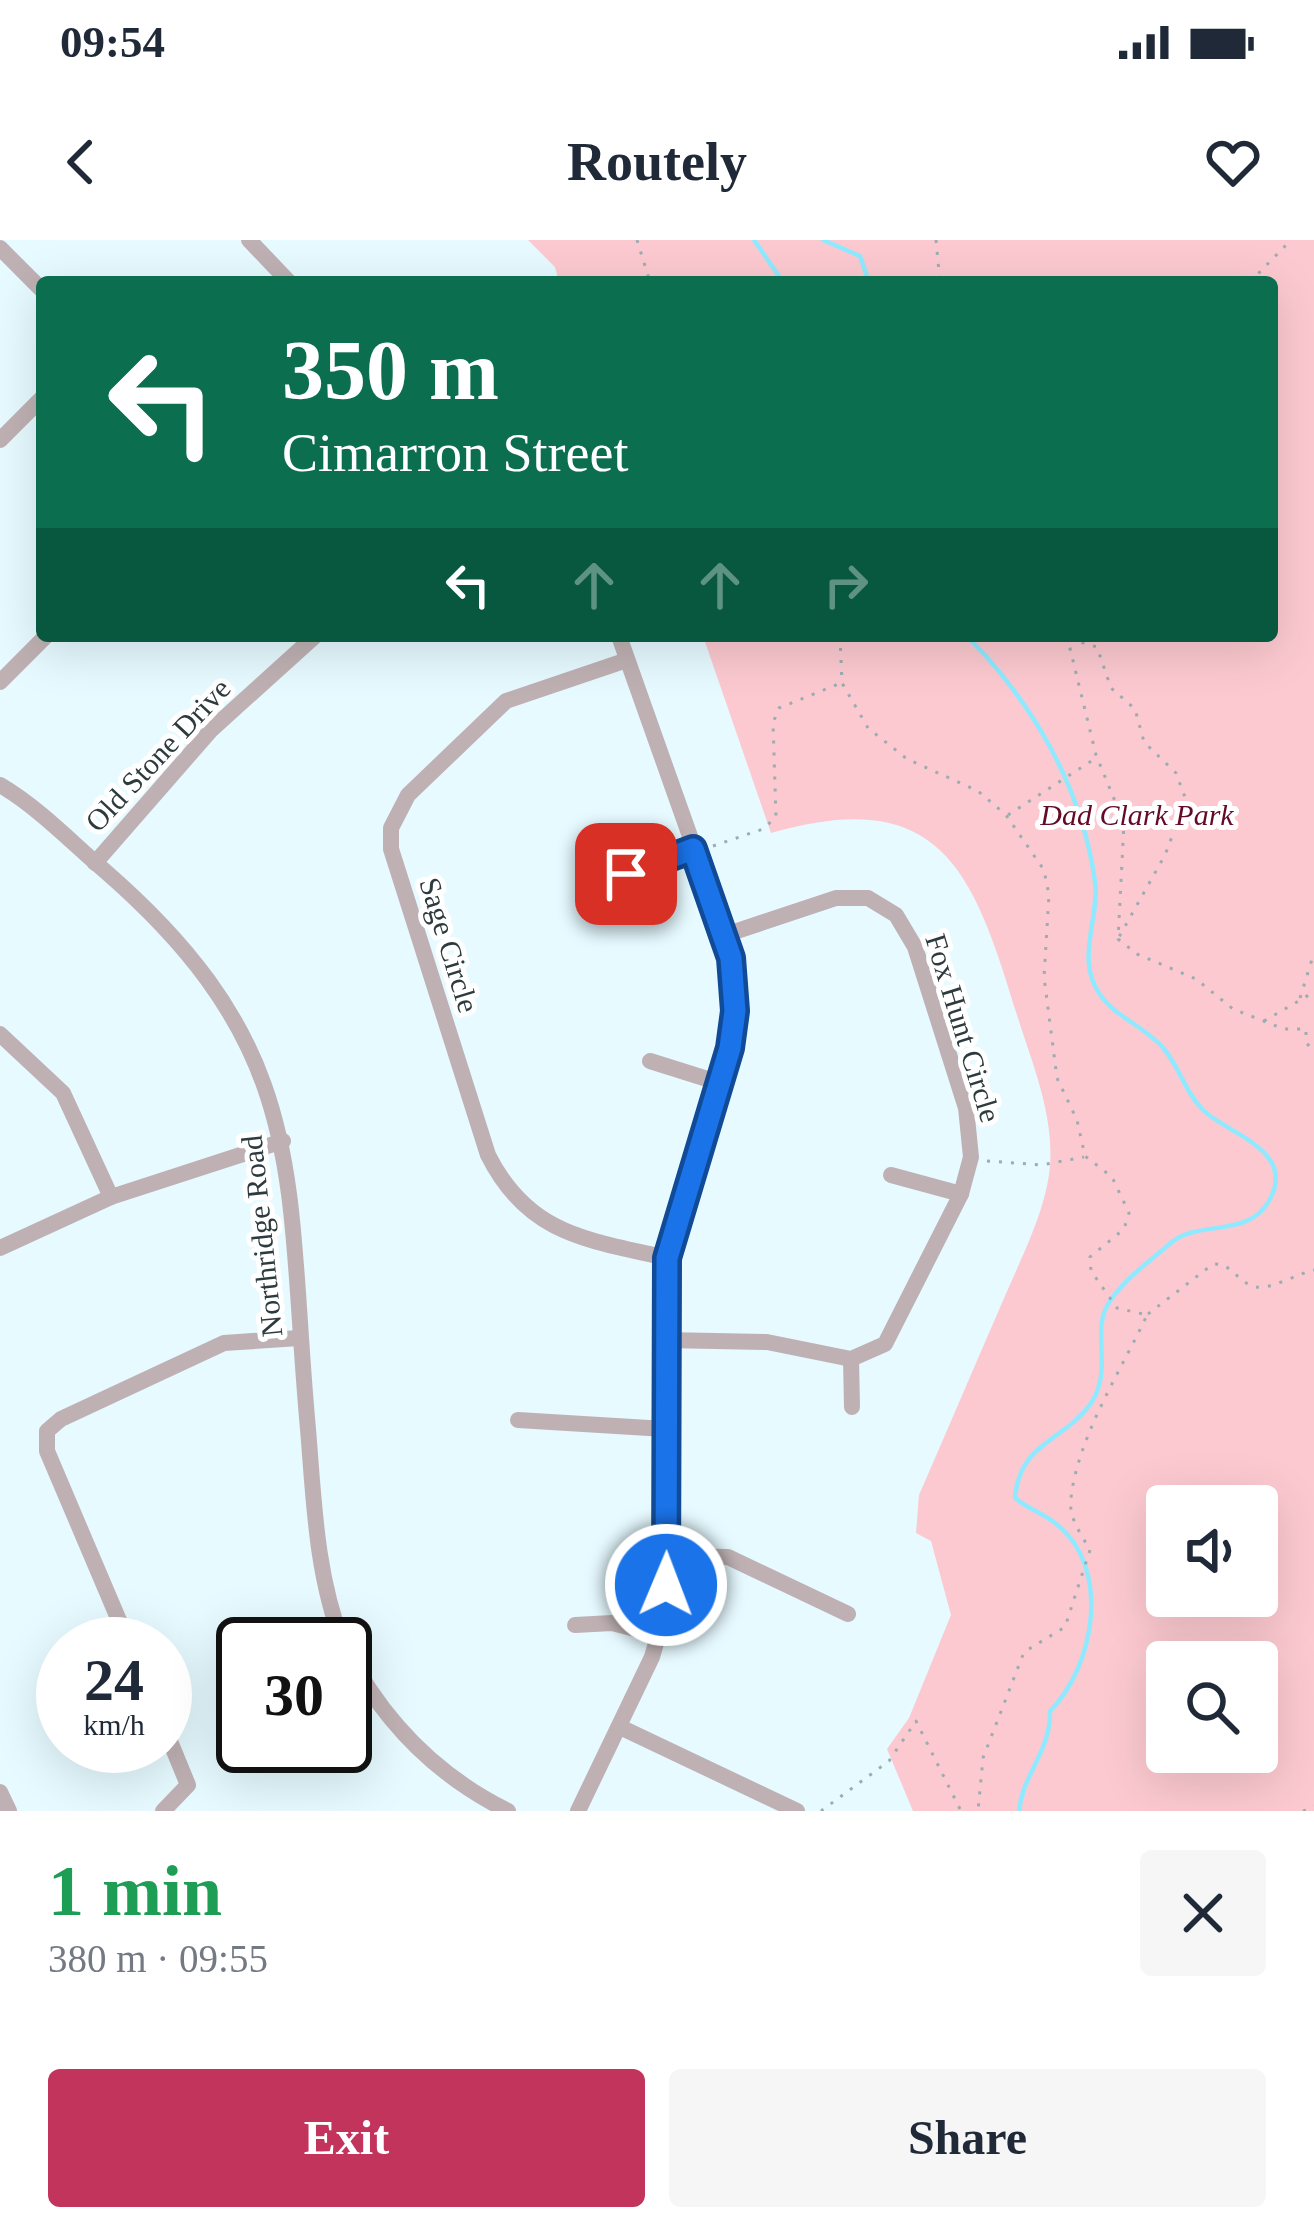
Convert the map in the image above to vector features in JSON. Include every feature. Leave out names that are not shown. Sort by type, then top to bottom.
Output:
[{"type":"street","points":[[249,240],[283,276]]},
{"type":"street","points":[[0,248],[36,284]]},
{"type":"street","points":[[0,440],[36,404]]},
{"type":"street","points":[[0,682],[40,642]]},
{"type":"street","name":"Old Stone Drive","points":[[95,863],[211,730],[308,642]]},
{"type":"street","points":[[578,1811],[659,1635],[668,1556],[667,1258],[720,1083],[735,1011],[725,935],[621,642]]},
{"type":"street","name":"Sage Circle","points":[[627,660],[506,701],[408,795],[391,828],[391,849],[481,1134],[504,1187],[543,1221],[570,1235],[667,1258]]},
{"type":"street","name":"Northridge Road","points":[[0,784],[169,927],[211,979],[261,1068],[283,1142],[323,1583],[334,1617]]},
{"type":"street","points":[[592,886],[694,852]]},
{"type":"street","name":"Fox Hunt Circle","points":[[725,935],[836,898],[868,898],[896,915],[915,947],[966,1108],[971,1157],[961,1194],[897,1329],[885,1344],[851,1359]]},
{"type":"street","points":[[0,1034],[63,1094],[111,1197]]},
{"type":"street","points":[[650,1061],[720,1083]]},
{"type":"street","points":[[0,1248],[111,1197],[283,1142]]},
{"type":"street","points":[[891,1175],[961,1194]]},
{"type":"street","points":[[118,1617],[47,1451],[47,1431],[61,1419],[224,1343],[299,1338]]},
{"type":"street","points":[[665,1340],[767,1342],[851,1359],[852,1407]]},
{"type":"street","points":[[518,1420],[664,1429]]},
{"type":"street","points":[[668,1556],[728,1557],[848,1614]]},
{"type":"street","points":[[575,1625],[612,1623],[659,1635]]},
{"type":"street","name":"Northridge Road","points":[[372,1696],[410,1742],[460,1784],[508,1811]]},
{"type":"street","points":[[620,1726],[797,1811]]},
{"type":"street","points":[[163,1811],[188,1785],[183,1773]]},
{"type":"path","points":[[638,240],[648,276]]},
{"type":"path","points":[[936,240],[939,276]]},
{"type":"path","points":[[1256,276],[1291,240]]},
{"type":"path","points":[[840,642],[842,683],[853,710],[886,744],[977,791],[1007,816],[1044,870],[1049,895],[1043,965],[1053,1054],[1085,1156],[1112,1177],[1129,1213],[1124,1229],[1090,1257],[1091,1270],[1118,1307],[1147,1315]]},
{"type":"path","points":[[1069,642],[1097,757],[1127,842],[1118,939]]},
{"type":"path","points":[[1082,642],[1097,647],[1115,695],[1135,710],[1144,742],[1176,773],[1186,800],[1165,855],[1118,939]]},
{"type":"path","points":[[694,852],[764,829],[776,817],[773,723],[779,709],[842,683]]},
{"type":"path","points":[[1007,816],[1097,757]]},
{"type":"path","points":[[1118,939],[1263,1021],[1306,1029],[1314,1052]]},
{"type":"path","points":[[1299,1000],[1314,953]]},
{"type":"path","points":[[1263,1021],[1314,992]]},
{"type":"path","points":[[971,1157],[1042,1166],[1085,1156]]},
{"type":"path","points":[[978,1811],[983,1758],[1024,1652],[1065,1627],[1083,1583],[1089,1560],[1070,1499],[1088,1440],[1147,1315],[1213,1264],[1227,1265],[1248,1284],[1264,1288],[1314,1270]]},
{"type":"path","points":[[821,1811],[889,1761],[916,1721],[961,1811]]},
{"type":"path","points":[[1303,1811],[1314,1805]]},
{"type":"green space","name":"Dad Clark Park","points":[[528,240],[1314,240],[1314,1811],[913,1811],[887,1749],[909,1718],[951,1615],[931,1541],[916,1533],[919,1495],[1038,1218],[1050,1166],[1045,1108],[1001,965],[966,882],[942,852],[913,831],[876,821],[829,821],[771,833],[705,642],[1278,642],[1278,276],[557,276],[555,267]]},
{"type":"waterway","points":[[754,240],[779,276]]},
{"type":"waterway","points":[[823,240],[860,256],[867,276]]},
{"type":"waterway","points":[[973,642],[1033,718],[1079,813],[1095,882],[1089,954],[1093,982],[1108,1004],[1164,1049],[1203,1110],[1267,1156],[1275,1183],[1269,1201],[1249,1220],[1183,1235],[1120,1288],[1103,1317],[1101,1378],[1091,1403],[1034,1453],[1018,1479],[1015,1498],[1050,1520],[1073,1542],[1091,1590],[1091,1617],[1078,1669],[1050,1711],[1046,1738],[1019,1811]]},
{"type":"route","points":[[626,874],[693,849],[725,935],[734,980],[730,1048],[667,1258],[666,1585]]}]
